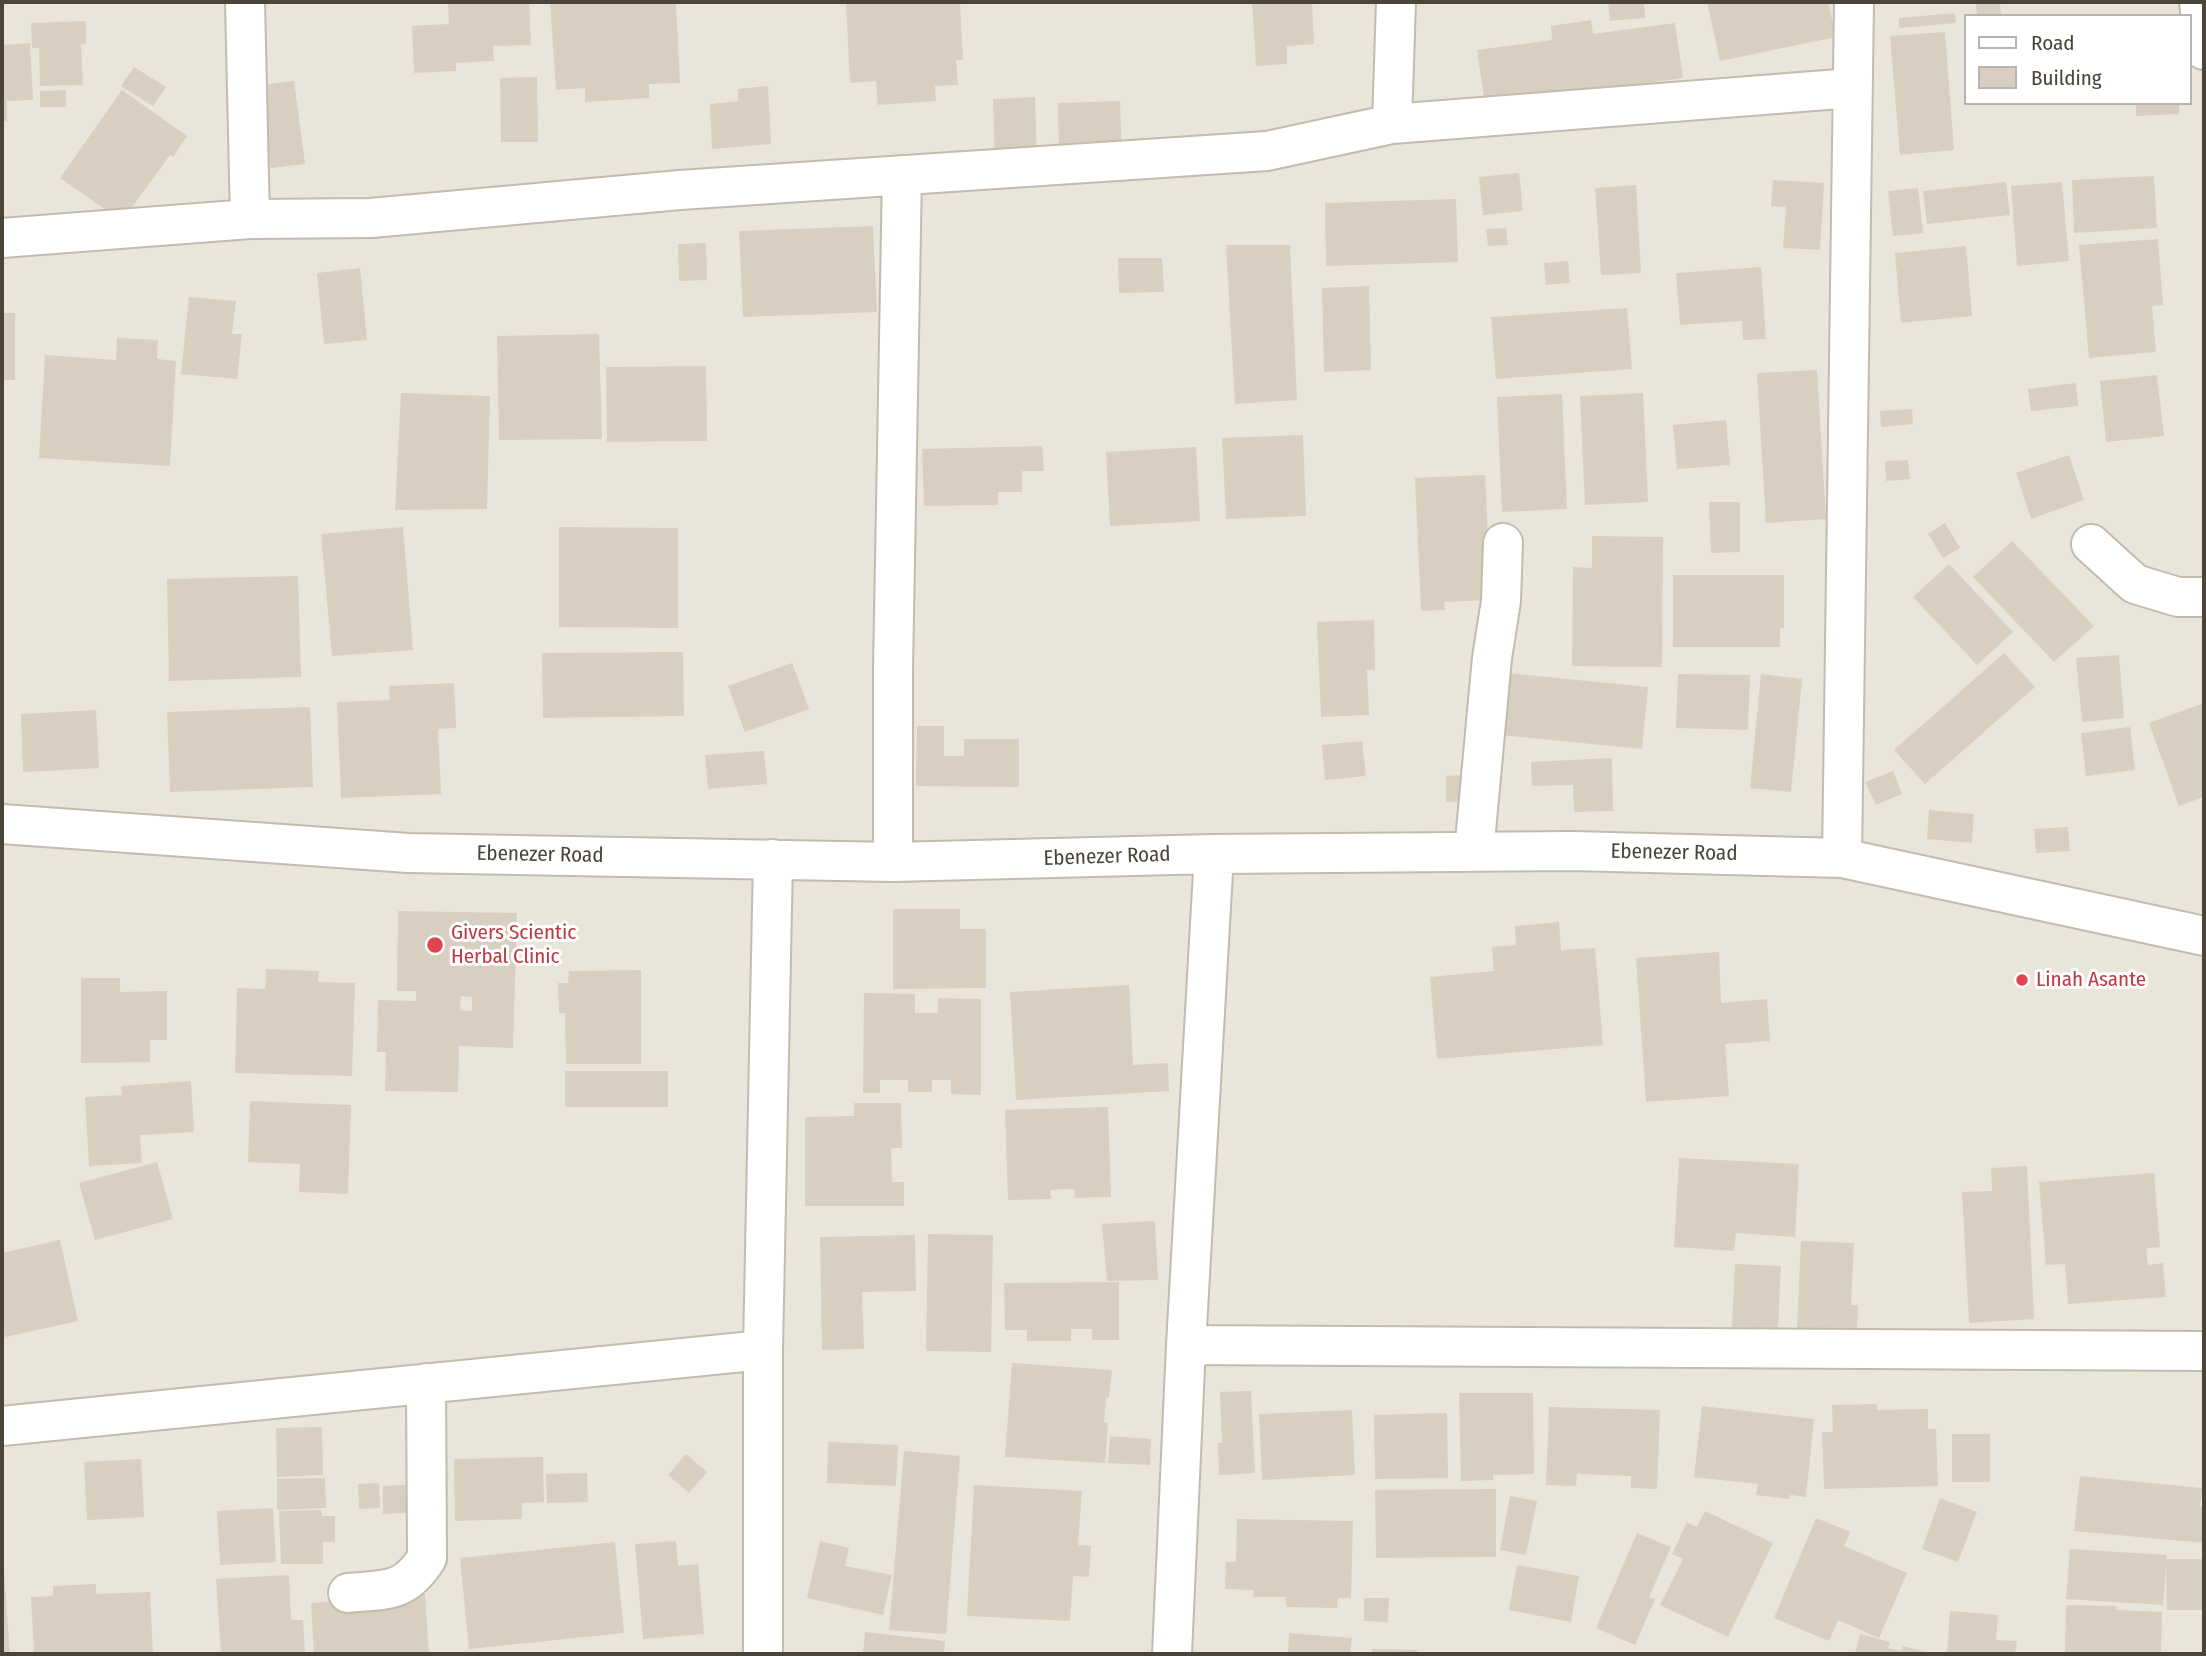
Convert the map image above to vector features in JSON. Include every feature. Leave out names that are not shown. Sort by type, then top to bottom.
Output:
[{"type":"street","points":[[245,2],[250,219]]},
{"type":"street","points":[[1392,124],[1396,2]]},
{"type":"street","points":[[1842,858],[1854,2]]},
{"type":"street","points":[[2199,2],[2204,50]]},
{"type":"street","points":[[2,238],[250,219],[371,218],[680,190],[1267,151],[1392,124],[1852,88]]},
{"type":"street","points":[[893,862],[893,670],[900,418],[902,175]]},
{"type":"street","points":[[1474,852],[1492,658],[1501,601],[1503,543]]},
{"type":"street","points":[[2091,544],[2135,584],[2178,597],[2204,597]]},
{"type":"street","name":"Ebenezer Road","points":[[2,824],[408,853],[893,862],[1214,854],[1573,851],[1842,858],[2204,936]]},
{"type":"street","points":[[1172,1654],[1186,1345],[1214,854]]},
{"type":"street","points":[[763,1654],[763,1350],[773,859]]},
{"type":"street","points":[[1186,1345],[2204,1351]]},
{"type":"street","points":[[2,1426],[763,1350]]},
{"type":"street","points":[[348,1593],[397,1588],[416,1576],[427,1558],[426,1383]]},
{"type":"shaded area","points":[[2,2],[2204,2],[2204,1654],[2,1654]]},
{"type":"building","points":[[448,2],[529,2],[531,45],[493,46],[494,61],[456,63],[456,71],[414,73],[412,26],[449,24]]},
{"type":"building","points":[[550,2],[676,2],[680,83],[649,84],[649,98],[585,102],[585,88],[556,90]]},
{"type":"building","points":[[846,2],[960,2],[963,60],[956,60],[958,85],[935,86],[936,101],[878,105],[876,81],[850,83]]},
{"type":"building","points":[[1252,2],[1312,2],[1314,44],[1287,46],[1287,64],[1256,66]]},
{"type":"building","points":[[1608,2],[1644,2],[1645,18],[1610,21]]},
{"type":"building","points":[[1707,2],[1828,2],[1836,37],[1720,61]]},
{"type":"building","points":[[1976,2],[2000,2],[2001,14],[1977,14]]},
{"type":"building","points":[[1955,13],[1956,23],[1899,28],[1899,18]]},
{"type":"building","points":[[1591,20],[1593,34],[1675,23],[1683,78],[1485,105],[1477,50],[1552,40],[1551,26]]},
{"type":"building","points":[[86,21],[86,44],[81,44],[83,85],[40,86],[39,48],[32,48],[31,23]]},
{"type":"building","points":[[1945,32],[1954,150],[1900,155],[1890,36]]},
{"type":"building","points":[[30,43],[33,100],[7,101],[7,121],[2,121],[2,45]]},
{"type":"building","points":[[134,67],[166,87],[153,106],[121,86]]},
{"type":"building","points":[[537,77],[538,142],[501,142],[500,78]]},
{"type":"building","points":[[294,81],[305,164],[271,168],[260,85]]},
{"type":"building","points":[[768,86],[771,144],[712,149],[710,104],[738,101],[738,89]]},
{"type":"building","points":[[66,90],[66,107],[40,107],[40,91]]},
{"type":"building","points":[[122,90],[187,136],[122,221],[60,178]]},
{"type":"building","points":[[1035,97],[1037,157],[995,159],[993,99]]},
{"type":"building","points":[[1120,101],[1122,159],[1059,160],[1058,103]]},
{"type":"building","points":[[2136,105],[2179,105],[2179,114],[2136,116]]},
{"type":"building","points":[[1519,173],[1523,211],[1483,215],[1479,177]]},
{"type":"building","points":[[2154,176],[2157,228],[2074,233],[2072,180]]},
{"type":"building","points":[[1773,180],[1824,183],[1820,250],[1783,248],[1786,207],[1771,206]]},
{"type":"building","points":[[2006,182],[2010,215],[1927,224],[1923,191]]},
{"type":"building","points":[[2062,182],[2069,261],[2017,266],[2011,186]]},
{"type":"building","points":[[1636,185],[1641,273],[1601,275],[1595,188]]},
{"type":"building","points":[[1918,188],[1923,233],[1893,236],[1888,191]]},
{"type":"building","points":[[1456,199],[1458,262],[1326,266],[1325,203]]},
{"type":"building","points":[[873,226],[877,312],[743,317],[739,231]]},
{"type":"building","points":[[1506,228],[1508,245],[1488,246],[1486,229]]},
{"type":"building","points":[[2158,239],[2163,305],[2152,306],[2156,352],[2089,358],[2079,245]]},
{"type":"building","points":[[706,243],[707,280],[679,281],[678,244]]},
{"type":"building","points":[[1226,245],[1290,245],[1297,400],[1235,404]]},
{"type":"building","points":[[1966,246],[1972,316],[1901,323],[1895,253]]},
{"type":"building","points":[[1118,258],[1162,258],[1164,292],[1119,293]]},
{"type":"building","points":[[1568,261],[1570,283],[1546,285],[1544,263]]},
{"type":"building","points":[[1761,267],[1766,339],[1743,340],[1742,321],[1680,325],[1676,273]]},
{"type":"building","points":[[360,268],[367,340],[324,344],[317,273]]},
{"type":"building","points":[[1369,286],[1371,370],[1324,372],[1322,288]]},
{"type":"building","points":[[189,297],[236,301],[232,334],[242,334],[237,379],[181,374]]},
{"type":"building","points":[[1627,308],[1632,369],[1496,379],[1491,317]]},
{"type":"building","points":[[2,313],[15,313],[15,380],[2,380]]},
{"type":"building","points":[[599,334],[602,439],[499,440],[497,336]]},
{"type":"building","points":[[117,338],[158,340],[157,359],[176,361],[170,466],[39,458],[45,355],[116,360]]},
{"type":"building","points":[[706,366],[707,441],[607,442],[606,367]]},
{"type":"building","points":[[1817,370],[1826,519],[1766,523],[1757,373]]},
{"type":"building","points":[[2157,375],[2164,436],[2106,442],[2100,381]]},
{"type":"building","points":[[2076,383],[2078,406],[2031,411],[2028,389]]},
{"type":"building","points":[[401,393],[490,396],[487,509],[395,510]]},
{"type":"building","points":[[1643,393],[1648,502],[1585,505],[1580,396]]},
{"type":"building","points":[[1562,394],[1567,509],[1502,512],[1497,397]]},
{"type":"building","points":[[1912,409],[1913,424],[1881,427],[1880,411]]},
{"type":"building","points":[[1726,420],[1730,465],[1677,469],[1673,425]]},
{"type":"building","points":[[1303,435],[1306,516],[1226,519],[1222,438]]},
{"type":"building","points":[[1042,446],[1044,471],[1022,471],[1022,492],[998,492],[998,505],[924,506],[922,449]]},
{"type":"building","points":[[1196,447],[1200,521],[1110,526],[1106,452]]},
{"type":"building","points":[[2069,455],[2084,500],[2031,519],[2016,473]]},
{"type":"building","points":[[1908,460],[1910,479],[1886,481],[1885,461]]},
{"type":"building","points":[[1485,475],[1491,600],[1444,602],[1445,610],[1421,611],[1415,478]]},
{"type":"building","points":[[1709,502],[1740,502],[1740,552],[1711,553]]},
{"type":"building","points":[[1945,523],[1960,548],[1943,558],[1928,534]]},
{"type":"building","points":[[403,527],[413,650],[332,656],[321,534]]},
{"type":"building","points":[[559,527],[678,528],[678,628],[559,627]]},
{"type":"building","points":[[1592,536],[1663,537],[1662,667],[1572,666],[1573,567],[1592,568]]},
{"type":"building","points":[[2012,541],[2094,626],[2054,662],[1973,577]]},
{"type":"building","points":[[1949,564],[2013,632],[1977,665],[1913,597]]},
{"type":"building","points":[[1673,575],[1784,575],[1784,628],[1780,628],[1780,647],[1673,647]]},
{"type":"building","points":[[298,576],[301,677],[169,681],[167,579]]},
{"type":"building","points":[[1374,620],[1375,670],[1367,670],[1369,715],[1321,717],[1317,622]]},
{"type":"building","points":[[683,652],[684,716],[543,718],[542,653]]},
{"type":"building","points":[[2004,653],[2035,687],[1925,784],[1894,750]]},
{"type":"building","points":[[2119,655],[2124,718],[2082,722],[2076,658]]},
{"type":"building","points":[[792,663],[809,709],[745,732],[728,686]]},
{"type":"building","points":[[1507,673],[1648,687],[1642,749],[1501,735]]},
{"type":"building","points":[[1678,674],[1750,675],[1748,730],[1676,728]]},
{"type":"building","points":[[1761,674],[1802,679],[1791,792],[1750,788]]},
{"type":"building","points":[[454,683],[456,728],[438,729],[441,794],[341,798],[337,702],[390,700],[389,686]]},
{"type":"building","points":[[2204,703],[2204,797],[2179,806],[2149,723]]},
{"type":"building","points":[[310,707],[313,787],[170,792],[167,712]]},
{"type":"building","points":[[96,710],[99,768],[23,772],[21,714]]},
{"type":"building","points":[[917,726],[944,726],[944,756],[964,756],[964,739],[1019,739],[1019,787],[916,786]]},
{"type":"building","points":[[2130,727],[2135,770],[2086,776],[2081,733]]},
{"type":"building","points":[[1362,741],[1366,776],[1325,780],[1322,745]]},
{"type":"building","points":[[764,751],[767,784],[708,789],[705,755]]},
{"type":"building","points":[[1612,758],[1613,811],[1574,812],[1573,785],[1532,786],[1531,762]]},
{"type":"building","points":[[1893,771],[1902,794],[1876,805],[1865,782]]},
{"type":"building","points":[[1465,775],[1465,801],[1446,802],[1446,776]]},
{"type":"building","points":[[1929,810],[1974,814],[1972,843],[1927,839]]},
{"type":"building","points":[[2068,827],[2070,851],[2036,853],[2034,829]]},
{"type":"building","points":[[893,909],[960,909],[960,929],[986,929],[986,988],[893,989]]},
{"type":"building","points":[[398,911],[517,913],[513,1048],[459,1046],[458,1092],[385,1091],[386,1052],[377,1052],[378,1000],[416,1001],[416,991],[397,991]],"holes":[[[461,996],[472,997],[472,1011],[460,1010]]]},
{"type":"building","points":[[1559,922],[1561,950],[1595,948],[1603,1045],[1437,1059],[1430,977],[1494,971],[1492,947],[1516,945],[1515,926]]},
{"type":"building","points":[[1719,952],[1721,1003],[1767,999],[1770,1041],[1725,1044],[1729,1096],[1646,1102],[1636,958]]},
{"type":"building","points":[[266,969],[319,971],[318,982],[355,983],[352,1076],[235,1073],[237,988],[265,989]]},
{"type":"building","points":[[641,970],[641,1064],[566,1064],[565,1013],[559,1013],[558,983],[568,983],[569,971]]},
{"type":"building","points":[[81,978],[120,978],[120,992],[167,991],[167,1040],[150,1040],[150,1062],[81,1063]]},
{"type":"building","points":[[1129,985],[1133,1065],[1168,1063],[1169,1091],[1016,1100],[1010,992]]},
{"type":"building","points":[[864,993],[915,994],[915,1013],[938,1013],[938,998],[981,999],[981,1095],[951,1094],[951,1080],[932,1080],[932,1092],[908,1092],[908,1080],[880,1080],[880,1093],[863,1093]]},
{"type":"building","points":[[565,1071],[668,1071],[668,1107],[565,1107]]},
{"type":"building","points":[[191,1081],[194,1132],[140,1135],[142,1163],[89,1166],[85,1097],[122,1095],[121,1086]]},
{"type":"building","points":[[250,1101],[351,1105],[348,1194],[299,1192],[300,1164],[248,1162]]},
{"type":"building","points":[[854,1103],[901,1103],[902,1148],[891,1148],[892,1182],[904,1182],[904,1206],[805,1206],[805,1117],[854,1116]]},
{"type":"building","points":[[1108,1107],[1111,1197],[1075,1198],[1074,1189],[1050,1190],[1051,1199],[1008,1200],[1005,1110]]},
{"type":"building","points":[[1679,1158],[1799,1164],[1795,1237],[1736,1233],[1734,1251],[1674,1247]]},
{"type":"building","points":[[157,1162],[173,1219],[95,1240],[79,1183]]},
{"type":"building","points":[[2027,1166],[2034,1319],[1969,1323],[1962,1192],[1992,1191],[1991,1168]]},
{"type":"building","points":[[2154,1173],[2160,1247],[2146,1248],[2148,1265],[2163,1263],[2166,1297],[2068,1304],[2065,1264],[2046,1265],[2039,1182]]},
{"type":"building","points":[[1155,1221],[1158,1280],[1107,1281],[1102,1224]]},
{"type":"building","points":[[928,1234],[993,1235],[991,1352],[926,1351]]},
{"type":"building","points":[[915,1235],[916,1291],[862,1292],[864,1349],[822,1350],[820,1237]]},
{"type":"building","points":[[60,1240],[78,1321],[5,1337],[2,1322],[2,1253]]},
{"type":"building","points":[[1801,1241],[1854,1243],[1851,1305],[1858,1305],[1857,1331],[1797,1329]]},
{"type":"building","points":[[1735,1264],[1781,1266],[1778,1329],[1732,1327]]},
{"type":"building","points":[[1119,1282],[1119,1340],[1092,1340],[1092,1329],[1071,1329],[1071,1341],[1027,1341],[1027,1330],[1005,1330],[1004,1283]]},
{"type":"building","points":[[1012,1363],[1112,1370],[1104,1422],[1108,1423],[1105,1463],[1005,1457]]},
{"type":"building","points":[[1251,1391],[1255,1473],[1219,1475],[1218,1443],[1222,1443],[1220,1392]]},
{"type":"building","points":[[1459,1393],[1533,1393],[1534,1474],[1493,1475],[1493,1480],[1461,1481]]},
{"type":"building","points":[[1877,1404],[1877,1410],[1928,1409],[1928,1429],[1936,1429],[1938,1486],[1824,1489],[1822,1432],[1833,1432],[1832,1405]]},
{"type":"building","points":[[1702,1406],[1814,1419],[1806,1497],[1790,1495],[1789,1499],[1756,1495],[1758,1484],[1694,1477]]},
{"type":"building","points":[[1549,1407],[1660,1410],[1657,1489],[1631,1488],[1631,1476],[1577,1474],[1576,1486],[1546,1485]]},
{"type":"building","points":[[1352,1410],[1355,1475],[1262,1480],[1259,1414]]},
{"type":"building","points":[[1447,1413],[1448,1478],[1375,1479],[1374,1415]]},
{"type":"building","points":[[322,1427],[323,1475],[277,1477],[276,1428]]},
{"type":"building","points":[[1952,1434],[1990,1434],[1990,1482],[1952,1482]]},
{"type":"building","points":[[1110,1436],[1151,1439],[1150,1465],[1108,1463]]},
{"type":"building","points":[[828,1442],[898,1445],[896,1486],[827,1483]]},
{"type":"building","points":[[904,1451],[960,1456],[946,1634],[889,1630]]},
{"type":"building","points":[[686,1454],[707,1472],[689,1493],[668,1475]]},
{"type":"building","points":[[543,1457],[544,1502],[522,1503],[522,1519],[455,1521],[454,1459]]},
{"type":"building","points":[[141,1459],[144,1517],[87,1520],[84,1462]]},
{"type":"building","points":[[587,1473],[588,1502],[547,1503],[546,1474]]},
{"type":"building","points":[[2080,1476],[2202,1488],[2200,1506],[2204,1507],[2204,1543],[2074,1531]]},
{"type":"building","points":[[325,1478],[326,1508],[277,1510],[277,1479]]},
{"type":"building","points":[[379,1483],[380,1508],[359,1509],[358,1484]]},
{"type":"building","points":[[407,1485],[408,1513],[383,1514],[383,1486]]},
{"type":"building","points":[[974,1485],[1082,1491],[1078,1545],[1091,1546],[1089,1577],[1073,1576],[1070,1621],[967,1616]]},
{"type":"building","points":[[1496,1489],[1496,1557],[1376,1558],[1375,1490]]},
{"type":"building","points":[[1510,1496],[1537,1501],[1526,1555],[1500,1550]]},
{"type":"building","points":[[1940,1498],[1977,1512],[1958,1562],[1922,1549]]},
{"type":"building","points":[[273,1508],[276,1562],[220,1565],[217,1511]]},
{"type":"building","points":[[321,1510],[322,1516],[335,1516],[335,1542],[323,1542],[323,1564],[281,1564],[279,1511]]},
{"type":"building","points":[[1705,1511],[1773,1543],[1728,1637],[1660,1605],[1683,1559],[1672,1554],[1687,1522],[1697,1527]]},
{"type":"building","points":[[1816,1518],[1850,1532],[1844,1546],[1907,1573],[1879,1638],[1838,1620],[1829,1641],[1774,1618]]},
{"type":"building","points":[[1237,1519],[1353,1521],[1351,1598],[1338,1598],[1337,1608],[1286,1607],[1286,1597],[1253,1597],[1254,1590],[1225,1589],[1226,1562],[1236,1562]]},
{"type":"building","points":[[1637,1533],[1671,1547],[1649,1597],[1655,1599],[1635,1645],[1596,1628]]},
{"type":"building","points":[[676,1541],[678,1566],[698,1564],[704,1634],[643,1639],[635,1544]]},
{"type":"building","points":[[820,1541],[849,1548],[845,1566],[892,1575],[883,1615],[807,1598]]},
{"type":"building","points":[[615,1542],[624,1633],[469,1649],[460,1558]]},
{"type":"building","points":[[2070,1549],[2167,1555],[2166,1559],[2204,1559],[2204,1610],[2167,1610],[2166,1566],[2163,1605],[2066,1599]]},
{"type":"building","points":[[1517,1565],[1579,1576],[1571,1622],[1509,1610]]},
{"type":"building","points":[[4,1572],[10,1654],[2,1654]]},
{"type":"building","points":[[289,1575],[291,1620],[303,1620],[305,1654],[221,1654],[216,1579]]},
{"type":"building","points":[[96,1584],[96,1594],[150,1592],[153,1654],[34,1654],[31,1597],[53,1596],[53,1586]]},
{"type":"building","points":[[425,1594],[429,1654],[314,1654],[311,1603]]},
{"type":"building","points":[[1364,1598],[1389,1598],[1388,1622],[1364,1621]]},
{"type":"building","points":[[2066,1605],[2116,1606],[2116,1610],[2162,1612],[2161,1654],[2065,1654]]},
{"type":"building","points":[[1950,1611],[1998,1615],[1996,1640],[2017,1641],[2015,1654],[1947,1654]]},
{"type":"building","points":[[865,1632],[945,1641],[944,1654],[863,1654]]},
{"type":"building","points":[[1289,1633],[1352,1638],[1350,1654],[1288,1654]]},
{"type":"building","points":[[1860,1634],[1890,1642],[1888,1648],[1902,1651],[1903,1646],[1932,1654],[1855,1654]]},
{"type":"building","points":[[1372,1649],[1417,1650],[1417,1654],[1372,1654]]},
{"type":"place","name":"Givers Scientic Herbal Clinic","points":[[435,945]]},
{"type":"place","name":"Linah Asante","points":[[2022,980]]}]
